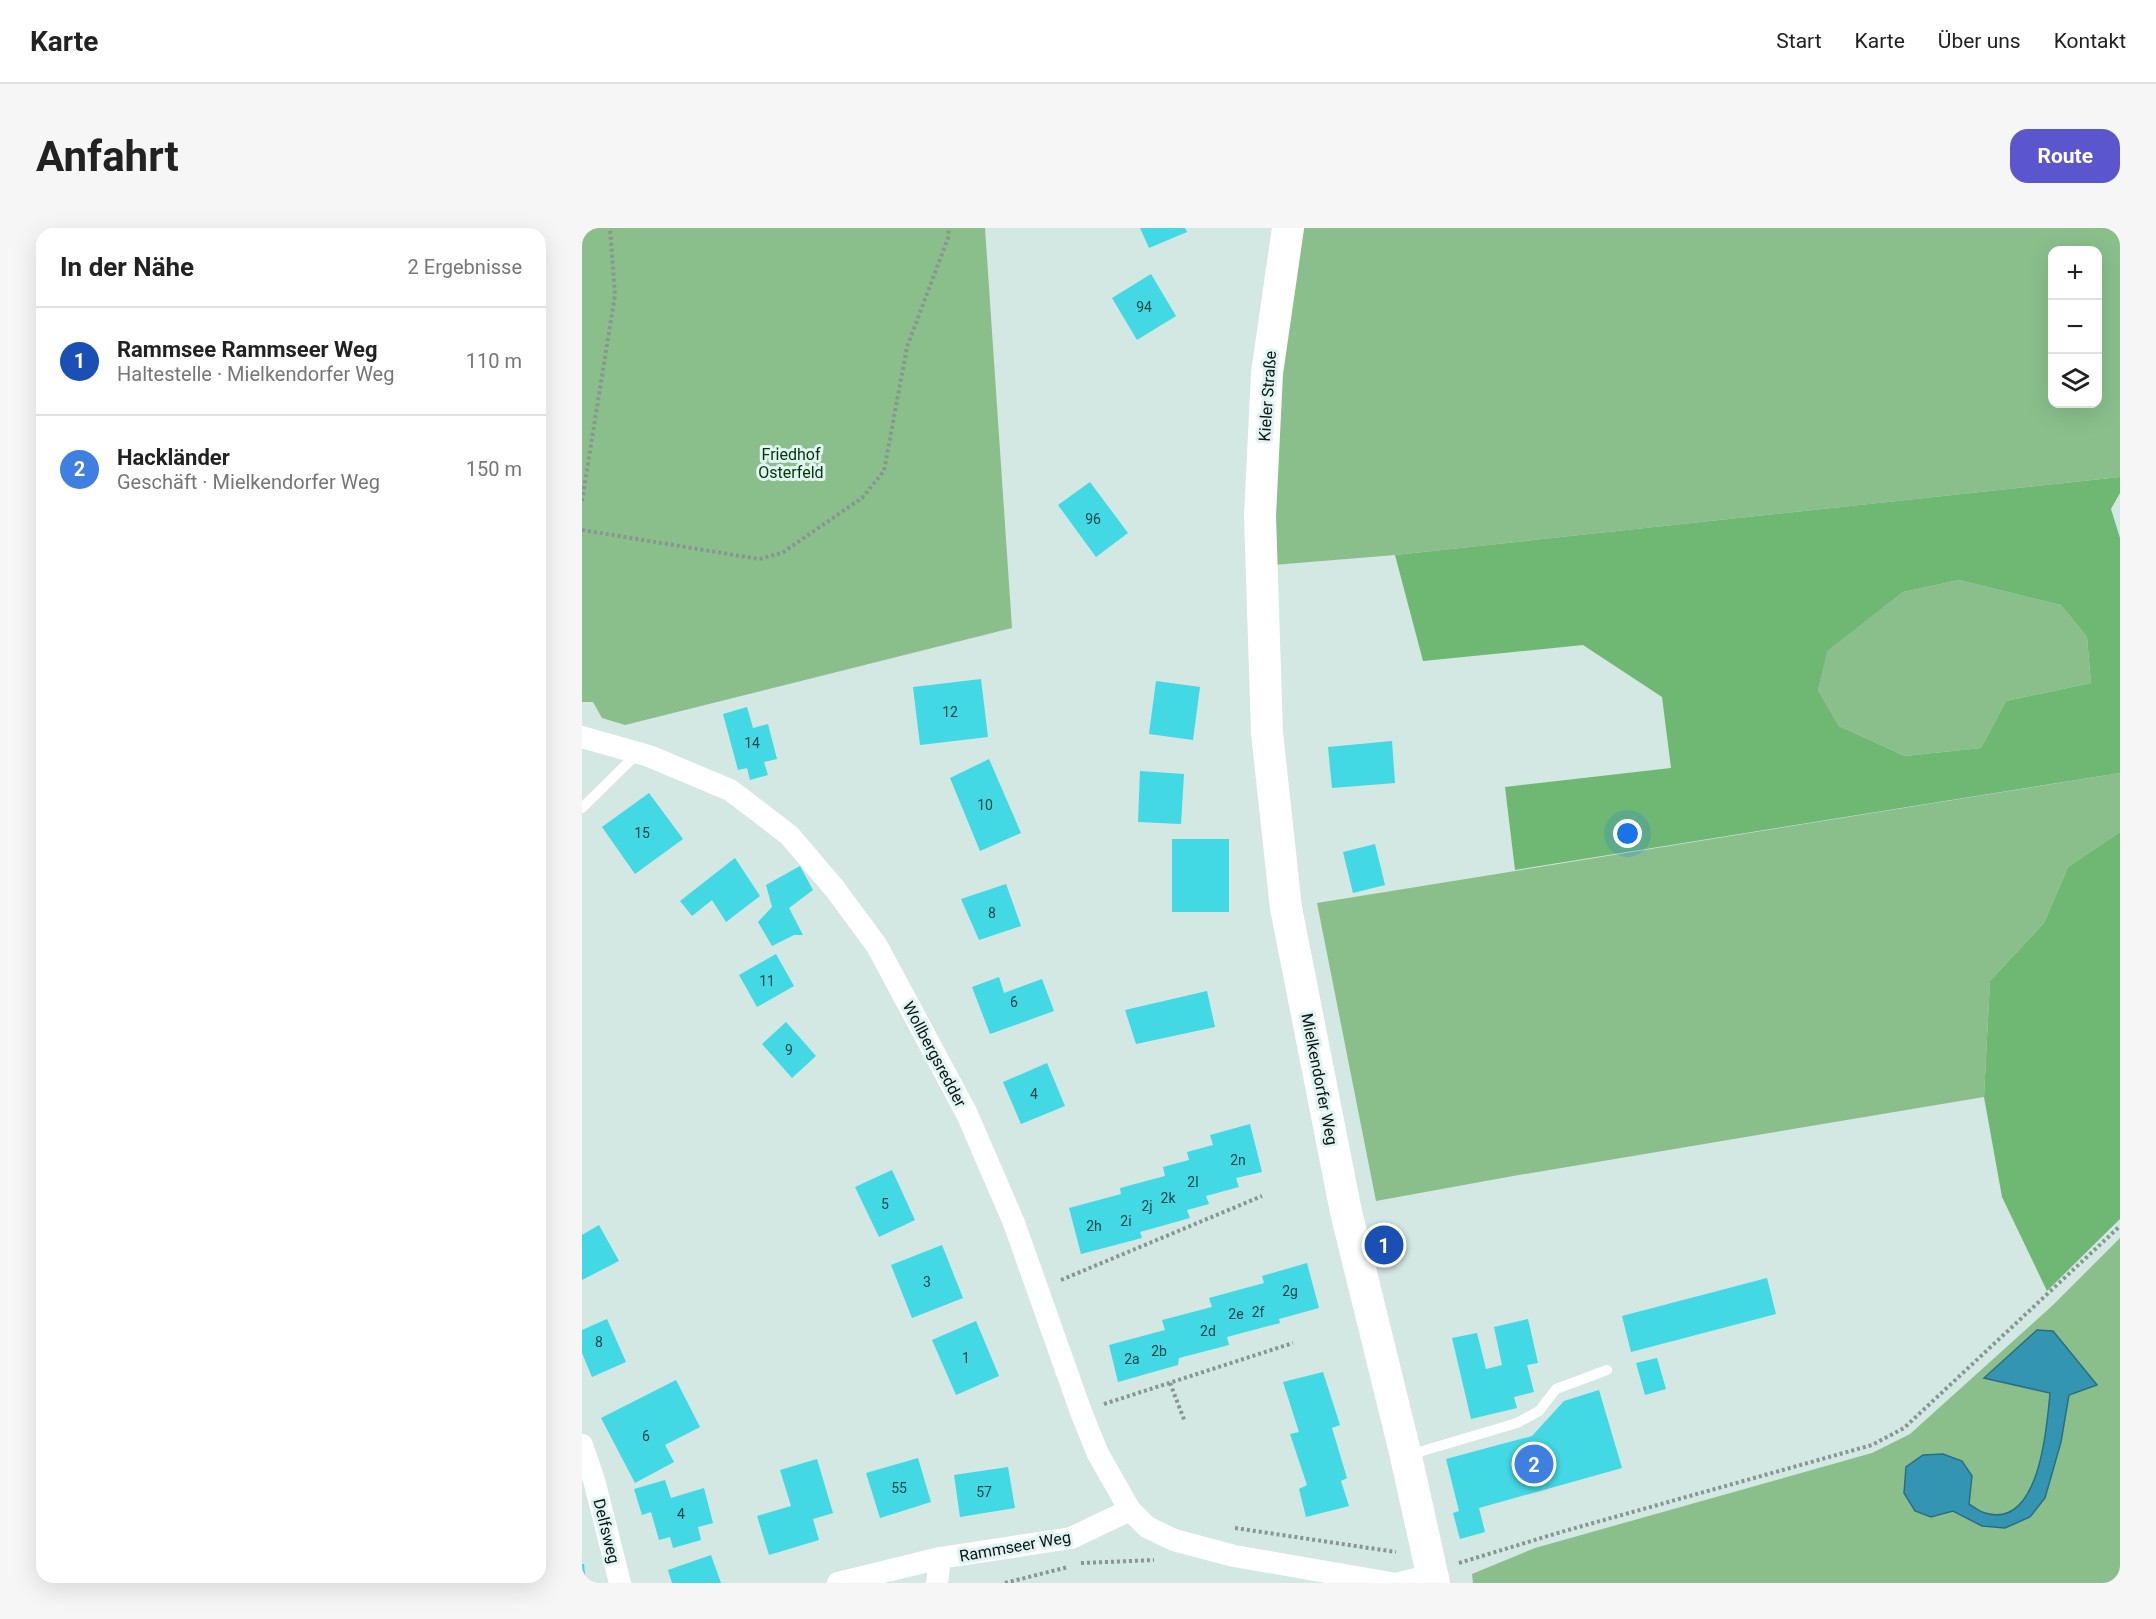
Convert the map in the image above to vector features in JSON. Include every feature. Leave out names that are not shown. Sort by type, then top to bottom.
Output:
[{"type":"street","name":"Kieler Straße","points":[[1262,566],[1260,516],[1267,373],[1288,228]]},
{"type":"street","name":"Mielkendorfer Weg","points":[[1262,566],[1268,733],[1286,908],[1346,1212],[1406,1456],[1433,1579]]},
{"type":"street","name":"Wollbergsredder","points":[[582,737],[638,753],[730,790],[789,835],[835,889],[878,946],[967,1114],[1014,1223],[1098,1454],[1130,1510]]},
{"type":"street","name":"Delfsweg","points":[[582,1445],[594,1480],[620,1583]]},
{"type":"street","points":[[1130,1510],[1147,1527],[1174,1540],[1234,1556],[1391,1583]]},
{"type":"street","name":"Rammseer Weg","points":[[838,1583],[940,1558],[1071,1538],[1130,1510]]},
{"type":"street","points":[[937,1583],[940,1558]]},
{"type":"street","points":[[1400,1583],[1433,1579]]},
{"type":"lane","points":[[582,808],[638,753]]},
{"type":"lane","points":[[1406,1456],[1516,1423],[1539,1411],[1556,1389],[1607,1370]]},
{"type":"path","points":[[582,501],[615,295],[610,228]]},
{"type":"path","points":[[582,530],[759,559],[782,553],[862,498],[884,471],[907,347],[950,228]]},
{"type":"path","points":[[1038,1289],[1262,1196]]},
{"type":"path","points":[[1433,1579],[1468,1559],[1872,1445],[1904,1428],[2120,1226]]},
{"type":"path","points":[[1081,1412],[1293,1343]]},
{"type":"path","points":[[1170,1383],[1185,1422]]},
{"type":"path","points":[[1228,1526],[1392,1552],[1400,1551]]},
{"type":"path","points":[[1005,1583],[1082,1563],[1160,1561]]},
{"type":"green space","name":"Friedhof Osterfeld","points":[[582,228],[985,228],[1012,628],[625,725],[602,718],[593,702],[582,702]]},
{"type":"green space","points":[[1288,228],[2120,228],[2120,477],[1395,555],[1262,566]]},
{"type":"green space","points":[[2120,477],[2120,493],[2111,509],[2120,538],[2120,773],[1515,870],[1505,787],[1671,768],[1662,697],[1583,645],[1423,661],[1395,555]],"holes":[[[1959,580],[2061,605],[2087,637],[2091,683],[2006,701],[1981,748],[1905,756],[1839,726],[1818,690],[1827,651],[1903,592]]]},
{"type":"green space","points":[[1959,580],[2061,605],[2087,637],[2091,683],[2006,701],[1981,748],[1905,756],[1839,726],[1818,690],[1826,651],[1903,592]]},
{"type":"green space","points":[[2120,773],[2120,832],[2068,867],[2044,923],[1990,981],[1984,1097],[1376,1201],[1317,903]]},
{"type":"green space","points":[[2120,832],[2120,1219],[2047,1291],[2002,1197],[1984,1097],[1990,981],[2044,923],[2068,867]]},
{"type":"green space","points":[[2120,1238],[2120,1583],[1473,1583],[1472,1574],[1535,1548],[1872,1453],[1910,1434],[2053,1305]],"holes":[[[1984,1377],[2069,1395],[2061,1442],[2045,1498],[1982,1526],[1953,1511],[1969,1504],[1985,1513],[2003,1514],[2018,1506],[2029,1492],[2043,1450],[2050,1393]]]},
{"type":"water","points":[[2037,1330],[2053,1331],[2097,1385],[2069,1395],[2061,1442],[2045,1498],[2030,1517],[2005,1528],[1982,1526],[1953,1511],[1931,1517],[1915,1511],[1904,1493],[1906,1467],[1923,1455],[1943,1454],[1962,1461],[1972,1476],[1969,1504],[1983,1512],[2003,1514],[2018,1506],[2029,1491],[2043,1450],[2050,1393],[1984,1378]]},
{"type":"building","points":[[1140,228],[1185,228],[1187,232],[1149,248]]},
{"type":"building","points":[[1151,274],[1176,316],[1137,340],[1112,298]]},
{"type":"building","points":[[1090,482],[1128,533],[1096,557],[1058,505]]},
{"type":"building","points":[[981,679],[988,737],[920,745],[913,687]]},
{"type":"building","points":[[1156,681],[1200,687],[1193,740],[1149,734]]},
{"type":"building","points":[[747,707],[753,728],[768,724],[777,759],[764,762],[768,775],[750,780],[747,768],[738,770],[723,714]]},
{"type":"building","points":[[1392,741],[1395,783],[1332,788],[1328,747]]},
{"type":"building","points":[[989,759],[1021,833],[980,851],[950,778]]},
{"type":"building","points":[[1140,771],[1184,774],[1181,824],[1138,822]]},
{"type":"building","points":[[649,793],[683,839],[635,874],[602,827]]},
{"type":"building","points":[[1172,839],[1229,839],[1229,912],[1172,912]]},
{"type":"building","points":[[1375,844],[1385,885],[1353,893],[1343,852]]},
{"type":"building","points":[[735,858],[760,896],[726,922],[712,900],[692,916],[680,901]]},
{"type":"building","points":[[800,866],[813,890],[789,908],[803,935],[794,935],[772,946],[758,922],[772,907],[766,885]]},
{"type":"building","points":[[1006,884],[1021,926],[979,940],[961,899]]},
{"type":"building","points":[[776,954],[794,986],[757,1007],[739,975]]},
{"type":"building","points":[[999,977],[1004,993],[1042,979],[1054,1011],[990,1034],[972,987]]},
{"type":"building","points":[[1207,991],[1215,1027],[1136,1044],[1125,1010]]},
{"type":"building","points":[[786,1022],[816,1056],[792,1078],[762,1044]]},
{"type":"building","points":[[1047,1063],[1065,1106],[1021,1124],[1003,1082]]},
{"type":"building","points":[[1250,1124],[1262,1172],[1236,1178],[1239,1187],[1206,1196],[1209,1204],[1187,1210],[1190,1218],[1140,1232],[1142,1238],[1081,1254],[1069,1208],[1121,1194],[1120,1188],[1165,1176],[1163,1167],[1189,1160],[1187,1152],[1213,1145],[1210,1135]]},
{"type":"building","points":[[892,1170],[915,1220],[879,1237],[855,1187]]},
{"type":"building","points":[[599,1225],[619,1261],[582,1280],[582,1235]]},
{"type":"building","points":[[942,1245],[963,1298],[912,1318],[891,1265]]},
{"type":"building","points":[[1307,1263],[1319,1308],[1279,1319],[1280,1323],[1227,1337],[1229,1345],[1179,1358],[1178,1365],[1118,1382],[1109,1345],[1165,1330],[1162,1320],[1212,1307],[1209,1298],[1264,1283],[1262,1276]]},
{"type":"building","points":[[1767,1278],[1776,1314],[1631,1352],[1622,1316]]},
{"type":"building","points":[[607,1319],[626,1362],[592,1377],[582,1353],[582,1330]]},
{"type":"building","points":[[1528,1319],[1538,1363],[1527,1365],[1534,1392],[1514,1397],[1517,1408],[1471,1419],[1452,1338],[1477,1333],[1486,1369],[1502,1365],[1494,1327]]},
{"type":"building","points":[[976,1321],[999,1376],[956,1395],[932,1340]]},
{"type":"building","points":[[1657,1358],[1666,1389],[1645,1395],[1636,1363]]},
{"type":"building","points":[[1323,1372],[1340,1425],[1332,1428],[1347,1478],[1341,1481],[1349,1506],[1306,1517],[1299,1489],[1307,1485],[1290,1434],[1299,1432],[1283,1382]]},
{"type":"building","points":[[676,1380],[700,1427],[665,1445],[674,1462],[635,1483],[601,1418]]},
{"type":"building","points":[[1599,1390],[1622,1468],[1479,1508],[1485,1532],[1460,1539],[1453,1513],[1459,1511],[1446,1459],[1532,1436],[1564,1401]]},
{"type":"building","points":[[918,1458],[931,1502],[880,1518],[866,1473]]},
{"type":"building","points":[[817,1459],[833,1513],[813,1519],[819,1540],[769,1555],[757,1516],[791,1506],[780,1470]]},
{"type":"building","points":[[1008,1467],[1015,1508],[960,1517],[954,1475]]},
{"type":"building","points":[[665,1480],[671,1498],[704,1488],[713,1523],[698,1527],[701,1540],[673,1548],[670,1537],[659,1540],[651,1512],[642,1515],[634,1489]]},
{"type":"building","points":[[711,1555],[721,1583],[672,1583],[668,1570]]},
{"type":"building","points":[[582,1564],[584,1564],[586,1583],[582,1583]]},
{"type":"place","name":"Rammsee Rammseer Weg","points":[[1384,1245]]},
{"type":"place","name":"Hackländer","points":[[1534,1464]]}]
